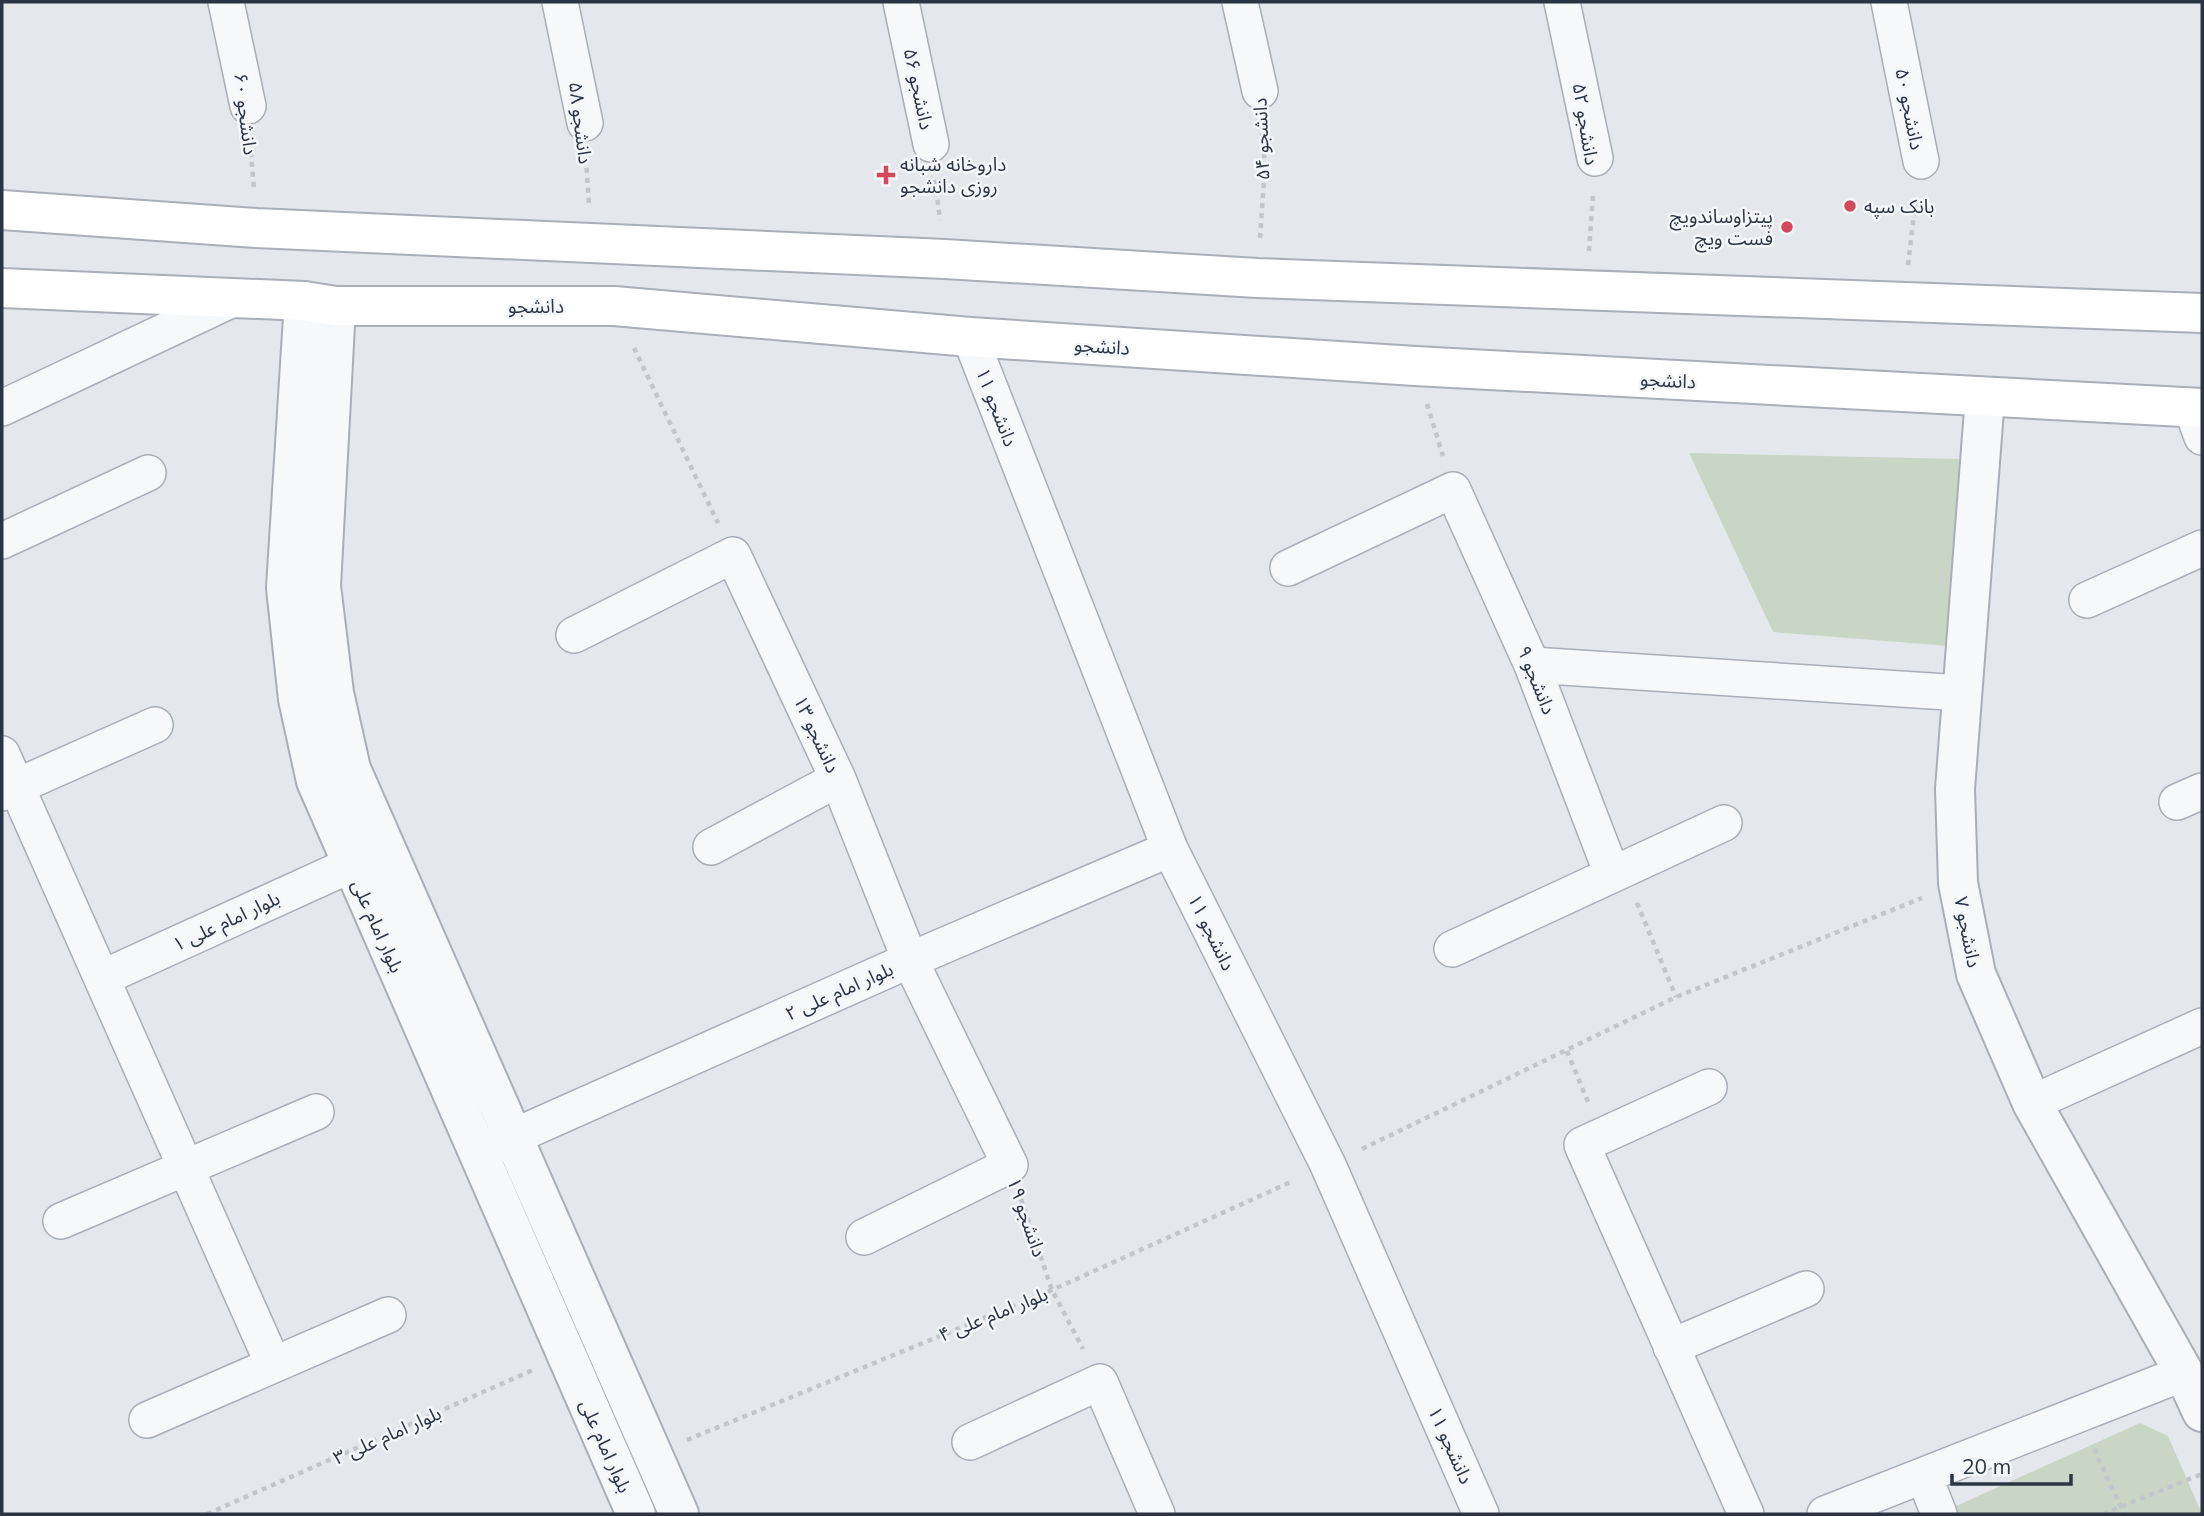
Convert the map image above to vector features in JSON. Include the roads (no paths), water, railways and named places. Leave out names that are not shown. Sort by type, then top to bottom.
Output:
[{"type":"main road","points":[[2,210],[256,228],[945,259],[1257,278],[2202,313]]},
{"type":"main road","name":"دانشجو","points":[[2,288],[320,304],[614,306],[970,337],[1415,366],[1985,397],[2199,417]]},
{"type":"street","name":"دانشجو ۶۰","points":[[226,2],[248,106]]},
{"type":"street","name":"دانشجو ۵۸","points":[[560,2],[585,123]]},
{"type":"street","name":"دانشجو ۵۶","points":[[901,2],[931,144]]},
{"type":"street","name":"دانشجو ۵۴","points":[[1240,2],[1260,91]]},
{"type":"street","name":"دانشجو ۵۲","points":[[1562,2],[1595,158]]},
{"type":"street","name":"دانشجو ۵۰","points":[[1889,2],[1921,161]]},
{"type":"street","points":[[2,408],[235,298]]},
{"type":"street","name":"بلوار امام علی","points":[[320,304],[316,370],[285,588],[298,699],[316,781],[367,857],[494,1145],[654,1453],[679,1514]]},
{"type":"street","name":"دانشجو ۱۱","points":[[970,337],[1170,849],[1328,1165],[1481,1514]]},
{"type":"street","name":"دانشجو ۷","points":[[1985,397],[1955,789],[1958,883],[1976,974],[2032,1103],[2184,1373],[2202,1412]]},
{"type":"street","points":[[2,541],[148,473]]},
{"type":"street","name":"دانشجو ۹","points":[[1288,568],[1453,490],[1532,665],[1617,872]]},
{"type":"street","points":[[2087,600],[2202,548]]},
{"type":"street","name":"دانشجو ۱۳","points":[[574,635],[733,555],[838,779],[910,960],[1010,1165],[864,1237]]},
{"type":"street","points":[[1532,665],[1962,694]]},
{"type":"street","points":[[9,789],[155,725]]},
{"type":"street","points":[[2,754],[9,789],[102,978],[273,1364]]},
{"type":"street","points":[[711,847],[838,779]]},
{"type":"street","points":[[1452,949],[1724,823]]},
{"type":"street","name":"بلوار امام علی ۲","points":[[494,1145],[910,960],[1170,849]]},
{"type":"street","name":"بلوار امام علی ۱","points":[[102,978],[367,857]]},
{"type":"street","points":[[2032,1103],[2202,1026]]},
{"type":"street","points":[[1709,1087],[1582,1145],[1746,1514]]},
{"type":"street","points":[[61,1221],[316,1112]]},
{"type":"street","name":"بلوار امام علی","points":[[494,1145],[566,1355],[636,1514]]},
{"type":"street","points":[[1671,1348],[1807,1289]]},
{"type":"street","points":[[146,1420],[388,1315]]},
{"type":"street","points":[[1825,1514],[2184,1373]]},
{"type":"street","points":[[971,1442],[1100,1382],[1157,1514]]},
{"type":"street","points":[[1924,1476],[1939,1514]]},
{"type":"place","name":"داروخانه شبانه روزی دانشجو","points":[[886,175]]},
{"type":"place","name":"بانک سپه","points":[[1850,206]]},
{"type":"place","name":"پیتزاوساندویچ فست ویچ","points":[[1787,227]]}]
